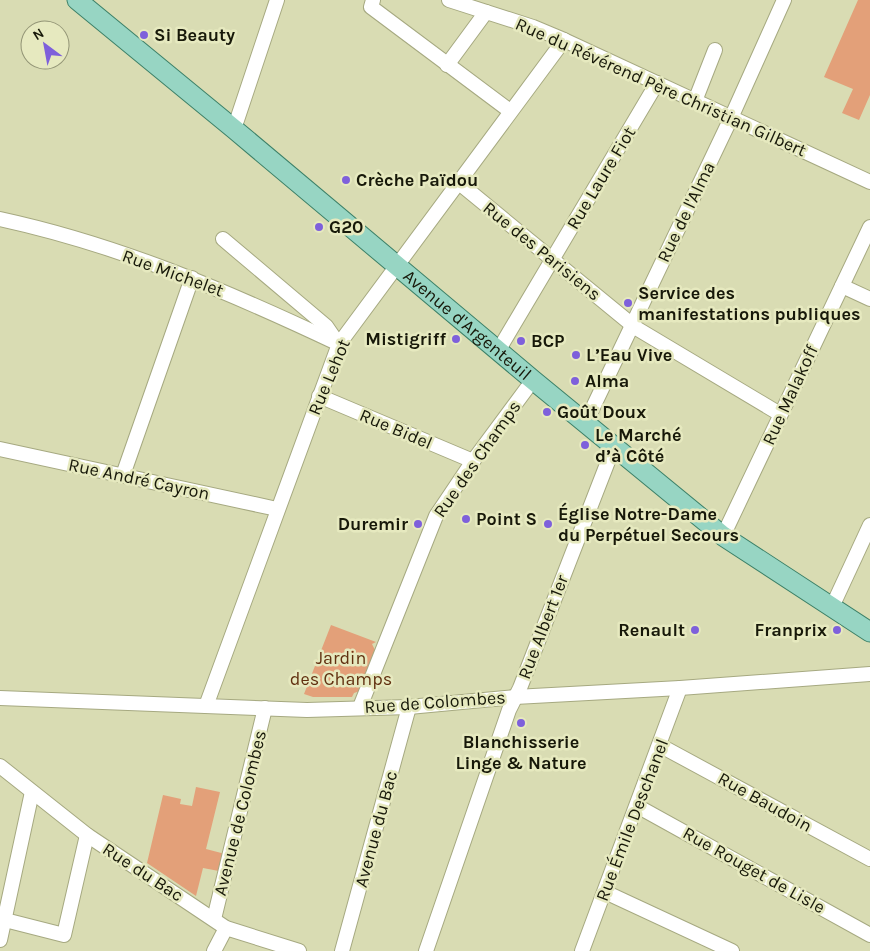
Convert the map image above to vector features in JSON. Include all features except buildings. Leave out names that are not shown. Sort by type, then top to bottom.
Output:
[{"type":"main road","name":"Avenue d'Argenteuil","points":[[77,0],[723,536],[870,632]]},
{"type":"street","points":[[234,129],[277,0]]},
{"type":"street","points":[[373,0],[371,7],[510,111]]},
{"type":"street","name":"Rue du Révérend Père Christian Gilbert","points":[[450,0],[533,27],[564,40],[870,182]]},
{"type":"street","name":"Rue de l'Alma","points":[[586,422],[732,118],[784,0]]},
{"type":"street","points":[[447,65],[486,12]]},
{"type":"street","name":"Rue Lehot","points":[[206,706],[339,344],[395,265],[564,40]]},
{"type":"street","points":[[695,101],[715,50]]},
{"type":"street","name":"Rue Laure Fiot","points":[[498,351],[657,83]]},
{"type":"street","name":"Rue des Parisiens","points":[[458,182],[632,324],[780,414]]},
{"type":"street","name":"Rue Michelet","points":[[0,219],[65,234],[192,278],[339,344]]},
{"type":"street","name":"Rue Malakoff","points":[[723,536],[870,228]]},
{"type":"street","points":[[223,239],[326,326],[339,344]]},
{"type":"street","points":[[123,475],[192,278]]},
{"type":"street","points":[[842,286],[870,299]]},
{"type":"street","name":"Rue des Champs","points":[[360,707],[436,516],[473,461],[533,380]]},
{"type":"street","name":"Rue Bidel","points":[[319,396],[473,461]]},
{"type":"street","name":"Rue Albert 1er","points":[[426,951],[515,697],[614,446]]},
{"type":"street","name":"Rue André Cayron","points":[[0,449],[277,509]]},
{"type":"street","points":[[832,607],[870,525]]},
{"type":"street","name":"Rue de Colombes","points":[[0,698],[307,710],[410,706],[515,697],[680,688],[870,674]]},
{"type":"street","name":"Rue Émile Deschanel","points":[[582,951],[661,746],[680,688]]},
{"type":"street","name":"Avenue du Bac","points":[[342,951],[410,706]]},
{"type":"street","name":"Avenue de Colombes","points":[[214,919],[265,708]]},
{"type":"street","name":"Rue Baudoin","points":[[661,746],[870,860]]},
{"type":"street","name":"Rue du Bac","points":[[0,766],[87,836],[226,928],[299,951]]},
{"type":"street","points":[[0,940],[32,792]]},
{"type":"street","name":"Rue Rouget de Lisle","points":[[637,806],[870,934]]},
{"type":"street","points":[[5,920],[64,935],[87,836]]},
{"type":"street","points":[[605,892],[732,951]]},
{"type":"street","points":[[214,951],[226,928]]},
{"type":"green space","points":[[858,0],[870,0],[870,95],[859,120],[842,113],[853,89],[824,77]]},
{"type":"green space","name":"Jardin des Champs","points":[[331,625],[376,642],[372,644],[375,650],[360,691],[354,693],[352,697],[313,697],[304,694]]},
{"type":"green space","points":[[196,787],[220,792],[206,849],[229,855],[224,872],[203,868],[196,896],[147,863],[163,795],[181,799],[180,804],[192,806]]},
{"type":"place","name":"Si Beauty","points":[[144,35]]},
{"type":"place","name":"Crèche Païdou","points":[[346,180]]},
{"type":"place","name":"G20","points":[[319,227]]},
{"type":"place","name":"Service des manifestations publiques","points":[[628,303]]},
{"type":"place","name":"Mistigriff","points":[[456,339]]},
{"type":"place","name":"BCP","points":[[521,341]]},
{"type":"place","name":"L’Eau Vive","points":[[576,355]]},
{"type":"place","name":"Alma","points":[[575,381]]},
{"type":"place","name":"Goût Doux","points":[[547,412]]},
{"type":"place","name":"Le Marché d’à Côté","points":[[585,445]]},
{"type":"place","name":"Point S","points":[[466,519]]},
{"type":"place","name":"Duremir","points":[[418,524]]},
{"type":"place","name":"Église Notre-Dame du Perpétuel Secours","points":[[548,524]]},
{"type":"place","name":"Renault","points":[[695,630]]},
{"type":"place","name":"Franprix","points":[[837,630]]},
{"type":"place","name":"Blanchisserie Linge & Nature","points":[[521,723]]}]
